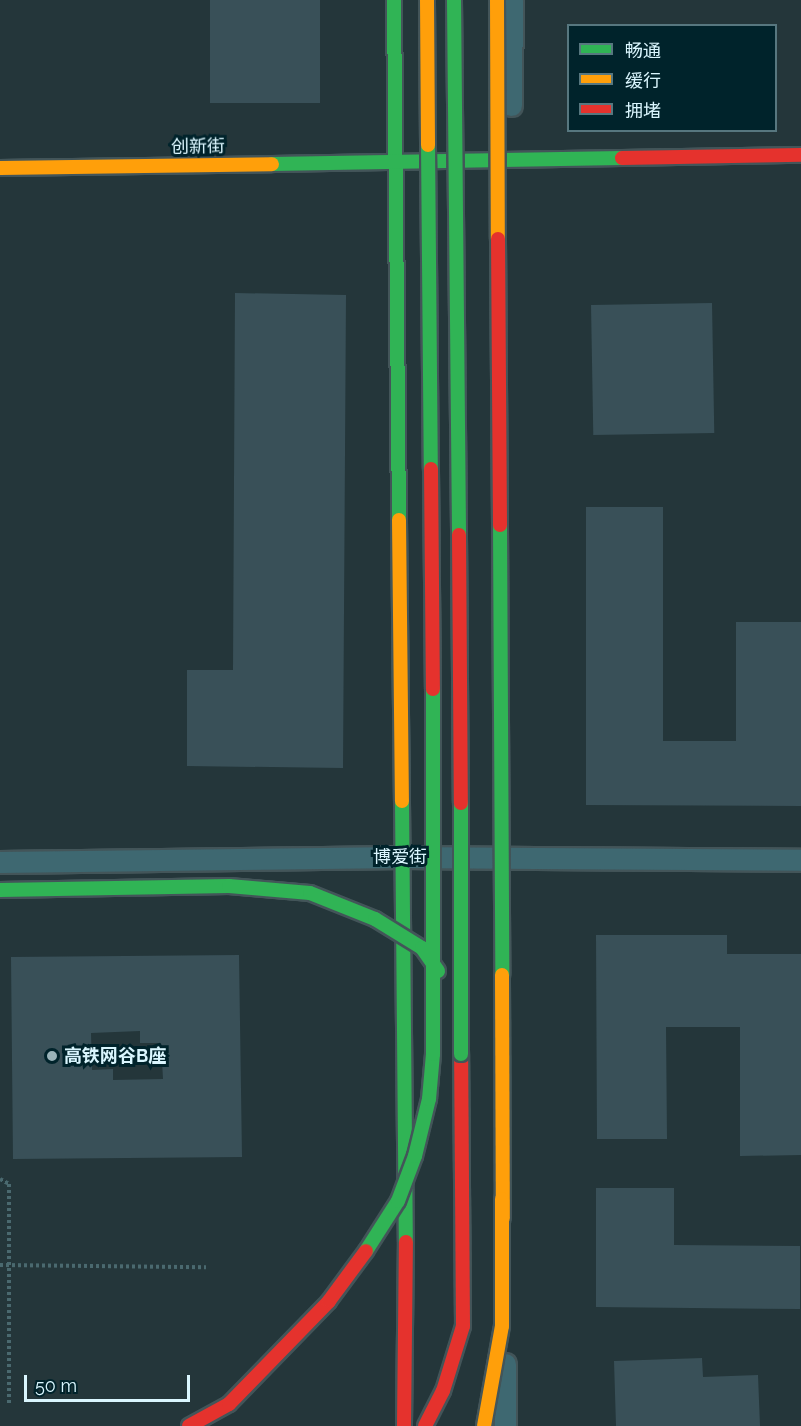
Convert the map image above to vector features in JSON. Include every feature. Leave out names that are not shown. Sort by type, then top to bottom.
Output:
[{"type":"main road","points":[[394,0],[402,857],[404,1426]]},
{"type":"main road","points":[[189,1426],[229,1404],[329,1301],[368,1249],[398,1201],[415,1156],[429,1099],[433,1053],[433,693],[427,0]]},
{"type":"main road","points":[[425,1426],[443,1391],[463,1326],[461,690],[454,0]]},
{"type":"main road","points":[[484,1426],[502,1326],[503,1218],[497,0]]},
{"type":"main road","name":"创新街","points":[[0,168],[801,155]]},
{"type":"main road","points":[[0,890],[230,886],[310,893],[375,919],[422,948],[472,1022],[475,1032]]},
{"type":"main road","points":[[488,1072],[497,1127],[503,1218]]},
{"type":"street","points":[[505,1426],[512,0]]},
{"type":"street","name":"博爱街","points":[[0,862],[402,857],[801,860]]},
{"type":"path","points":[[0,1179],[9,1184],[9,1405]]},
{"type":"path","points":[[0,1265],[206,1267]]},
{"type":"building","points":[[210,0],[320,0],[320,103],[210,103]]},
{"type":"building","points":[[235,293],[346,295],[343,768],[187,766],[187,670],[233,670]]},
{"type":"building","points":[[712,303],[714,433],[593,435],[591,305]]},
{"type":"building","points":[[586,507],[663,507],[663,741],[736,741],[736,622],[801,622],[801,806],[586,805]]},
{"type":"building","points":[[596,935],[727,935],[727,954],[801,954],[801,1155],[740,1156],[740,1027],[666,1027],[667,1139],[597,1139]]},
{"type":"building","name":"高铁网谷B座","points":[[239,955],[242,1157],[13,1159],[11,957]],"holes":[[[140,1031],[140,1043],[161,1043],[163,1079],[113,1080],[113,1069],[92,1070],[91,1033]]]},
{"type":"building","points":[[596,1188],[674,1188],[674,1245],[800,1246],[800,1309],[596,1307]]},
{"type":"building","points":[[702,1358],[703,1377],[758,1375],[760,1426],[616,1426],[614,1361]]},
{"type":"traffic: fast","points":[[394,0],[399,520]]},
{"type":"traffic: fast","points":[[454,0],[459,535]]},
{"type":"traffic: fast","points":[[428,145],[431,469]]},
{"type":"traffic: fast","points":[[272,164],[622,158]]},
{"type":"traffic: fast","points":[[500,525],[502,975]]},
{"type":"traffic: fast","points":[[366,1251],[398,1201],[415,1156],[429,1099],[433,1054],[433,689]]},
{"type":"traffic: fast","points":[[402,801],[406,1242]]},
{"type":"traffic: fast","points":[[461,803],[461,1054]]},
{"type":"traffic: fast","points":[[0,890],[229,886],[310,893],[375,919],[422,948],[438,971]]},
{"type":"traffic: slow","points":[[427,0],[428,145]]},
{"type":"traffic: slow","points":[[497,0],[498,239]]},
{"type":"traffic: slow","points":[[0,168],[272,164]]},
{"type":"traffic: slow","points":[[399,520],[402,801]]},
{"type":"traffic: slow","points":[[502,975],[503,1218]]},
{"type":"traffic: slow","points":[[484,1426],[502,1326],[502,1199]]},
{"type":"traffic: jam","points":[[622,158],[801,155]]},
{"type":"traffic: jam","points":[[498,239],[500,525]]},
{"type":"traffic: jam","points":[[431,469],[433,689]]},
{"type":"traffic: jam","points":[[459,535],[461,803]]},
{"type":"traffic: jam","points":[[425,1426],[443,1391],[463,1326],[461,1054]]},
{"type":"traffic: jam","points":[[404,1426],[406,1242]]},
{"type":"traffic: jam","points":[[189,1426],[229,1404],[329,1301],[366,1251]]},
{"type":"place","name":"高铁网谷B座","points":[[52,1056]]}]
